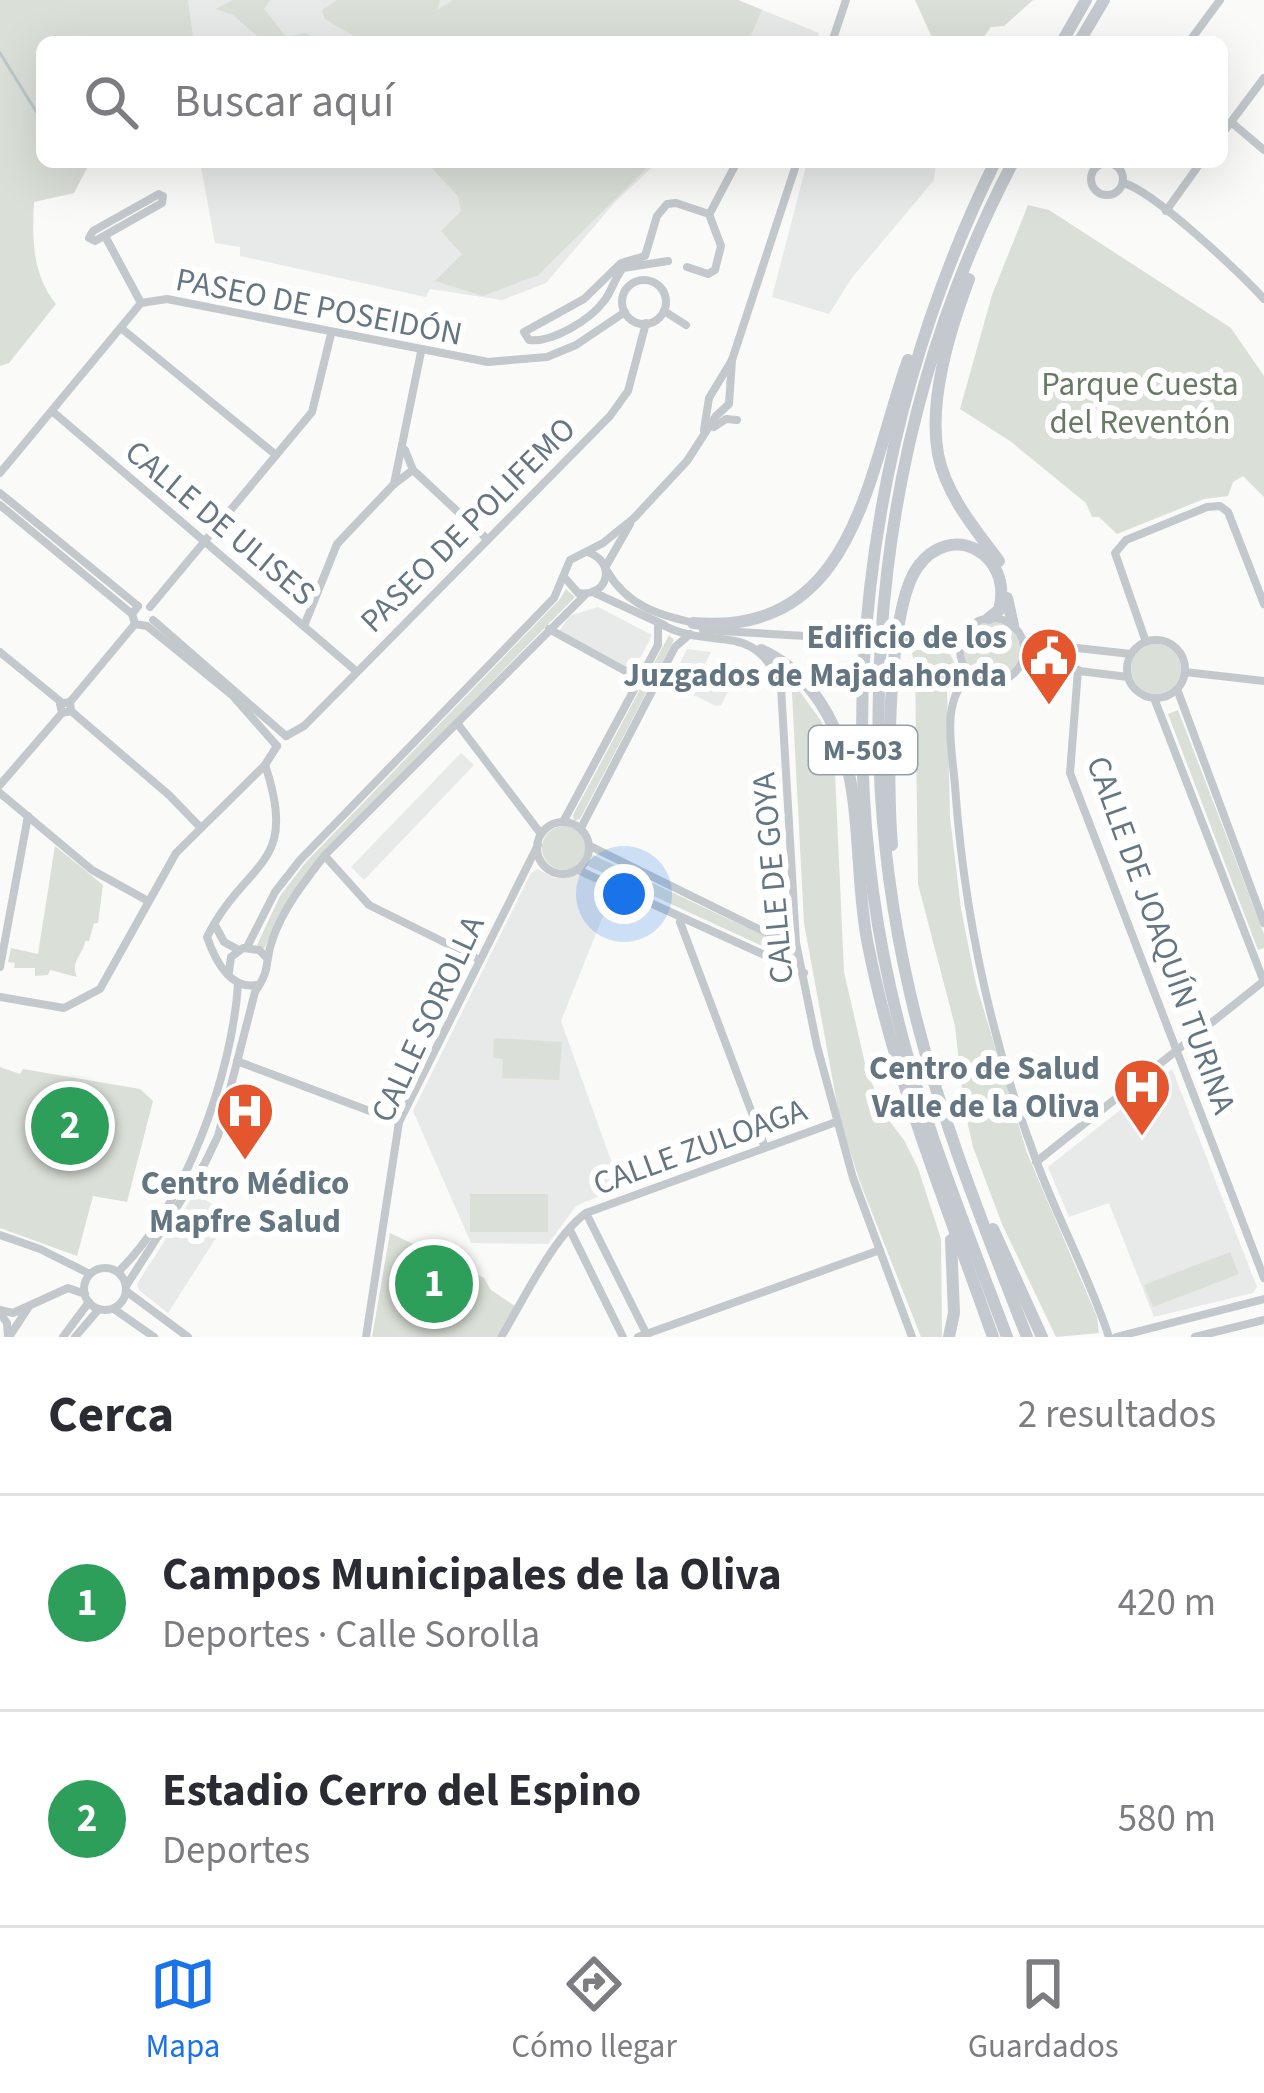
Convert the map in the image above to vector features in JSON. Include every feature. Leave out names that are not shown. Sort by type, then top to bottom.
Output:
[{"type":"highway","points":[[1065,36],[1086,0]]},
{"type":"highway","points":[[1083,36],[1104,0]]},
{"type":"highway","name":"M-503","points":[[692,628],[769,615],[809,590],[834,564],[852,532],[915,340],[992,168]]},
{"type":"highway","name":"M-503","points":[[1010,168],[957,286],[932,360],[902,478],[887,568],[877,711],[882,827],[909,992],[939,1101],[1027,1337]]},
{"type":"highway","points":[[994,200],[964,290],[935,415],[938,456],[946,478],[963,512],[1000,562],[1012,625]]},
{"type":"highway","name":"M-503","points":[[940,287],[901,415],[872,563],[862,710],[872,879],[892,994],[915,1083],[1007,1337]]},
{"type":"highway","points":[[894,912],[890,752],[896,658],[908,583],[931,552],[960,544],[973,548],[994,564],[1003,585],[999,610],[989,618]]},
{"type":"highway","points":[[761,650],[796,671],[827,712],[843,749],[866,940],[887,1030],[912,1119],[993,1337]]},
{"type":"highway","points":[[872,879],[869,912],[887,1030]]},
{"type":"highway","points":[[939,1101],[1042,1337]]},
{"type":"highway","points":[[949,1221],[954,1313],[949,1337]]},
{"type":"street","points":[[834,36],[846,0]]},
{"type":"street","points":[[1193,36],[1220,0]]},
{"type":"street","points":[[1228,126],[1264,78]]},
{"type":"street","points":[[1231,122],[1264,150]]},
{"type":"street","points":[[687,267],[708,274],[715,270],[721,246],[709,214],[734,168]]},
{"type":"street","points":[[701,442],[794,168]]},
{"type":"street","points":[[1095,168],[1094,188],[1107,196],[1123,183],[1116,168]]},
{"type":"street","points":[[1166,211],[1197,168]]},
{"type":"street","points":[[1123,183],[1166,211],[1264,299]]},
{"type":"street","points":[[156,195],[163,196],[162,203],[106,236],[95,241],[89,238],[93,231],[156,195]]},
{"type":"street","points":[[645,256],[657,216],[667,204],[709,214]]},
{"type":"street","points":[[106,236],[141,303]]},
{"type":"street","points":[[645,256],[664,260],[623,268],[599,307],[564,330],[537,342],[529,340],[524,332],[584,299],[621,263],[645,256]]},
{"type":"street","points":[[644,280],[660,286],[665,294],[664,311],[646,323],[625,312],[628,287],[644,280]]},
{"type":"street","name":"PASEO DE POSEIDÓN","points":[[0,473],[141,303],[167,299],[488,362],[547,357],[588,338],[625,312]]},
{"type":"street","points":[[664,311],[686,325]]},
{"type":"street","name":"PASEO DE POLIFEMO","points":[[0,997],[64,1008],[91,997],[109,977],[176,854],[265,765],[280,739],[304,726],[620,403],[646,323]]},
{"type":"street","points":[[121,328],[277,455]]},
{"type":"street","points":[[148,901],[92,870],[0,789],[135,615],[150,607],[312,412],[332,333]]},
{"type":"street","points":[[394,484],[421,352]]},
{"type":"street","points":[[701,442],[729,404],[732,360]]},
{"type":"street","points":[[715,391],[729,397]]},
{"type":"street","points":[[112,1308],[210,1154],[260,984],[267,975],[272,939],[298,892],[325,855],[549,629],[604,584],[606,568],[634,518],[717,423],[737,420],[710,405]]},
{"type":"street","name":"CALLE DE ULISES","points":[[52,411],[356,671]]},
{"type":"street","points":[[403,442],[413,470],[487,539]]},
{"type":"street","points":[[304,626],[337,544],[413,470]]},
{"type":"street","points":[[0,493],[135,615]]},
{"type":"street","points":[[0,506],[135,615],[238,689],[280,739]]},
{"type":"street","points":[[1146,642],[1114,560],[1117,548],[1207,507],[1220,506],[1228,512],[1264,604]]},
{"type":"street","points":[[229,973],[229,962],[300,860],[554,598],[570,560],[634,518]]},
{"type":"street","points":[[585,552],[598,556],[629,599],[692,628],[761,650]]},
{"type":"street","points":[[565,577],[572,589],[660,624],[692,628],[944,644],[989,618],[1012,625],[1024,642],[1022,664],[998,682],[970,674],[961,656],[944,644]]},
{"type":"street","points":[[150,607],[150,623]]},
{"type":"street","points":[[660,624],[726,630]]},
{"type":"street","points":[[590,846],[578,870],[561,874],[543,863],[538,845],[541,834],[563,822],[652,656],[661,635],[660,624]]},
{"type":"street","points":[[581,828],[666,664],[692,628]]},
{"type":"street","points":[[549,629],[640,679]]},
{"type":"street","points":[[961,656],[965,633]]},
{"type":"street","points":[[1024,642],[1131,654],[1146,642],[1166,641],[1181,653],[1185,672],[1177,689],[1154,698],[1138,692],[1129,677],[1131,654]]},
{"type":"street","name":"CALLE DE GOYA","points":[[761,650],[781,686],[796,943],[817,1046],[836,1122],[912,1337]]},
{"type":"street","points":[[0,652],[169,795],[201,828]]},
{"type":"street","points":[[652,656],[663,657],[666,664]]},
{"type":"street","points":[[1022,664],[1129,677]]},
{"type":"street","name":"CALLE DE JOAQUÍN TURINA","points":[[1078,670],[1070,773],[1264,1278]]},
{"type":"street","points":[[1185,672],[1264,681]]},
{"type":"street","points":[[970,674],[958,685],[951,708],[970,921],[995,1034],[1036,1162],[1116,1336],[1264,1299]]},
{"type":"street","points":[[1177,689],[1264,923]]},
{"type":"street","points":[[1036,1162],[1264,982],[1154,698]]},
{"type":"street","points":[[457,723],[541,834]]},
{"type":"street","points":[[260,984],[238,984],[219,964],[207,937],[216,919],[268,857],[277,838],[279,818],[265,765]]},
{"type":"street","points":[[0,967],[28,816]]},
{"type":"street","points":[[563,822],[581,828],[590,846],[759,930],[796,943]]},
{"type":"street","name":"CALLE SOROLLA","points":[[366,1337],[399,1122],[538,845]]},
{"type":"street","points":[[325,855],[369,905],[480,960]]},
{"type":"street","points":[[526,867],[543,863]]},
{"type":"street","points":[[578,870],[804,973]]},
{"type":"street","points":[[216,919],[216,932],[229,946],[259,950],[267,958]]},
{"type":"street","points":[[680,922],[764,1145]]},
{"type":"street","points":[[118,1272],[146,1237],[205,1132],[238,984]]},
{"type":"street","points":[[237,1061],[399,1122]]},
{"type":"street","name":"CALLE ZULOAGA","points":[[501,1337],[570,1230],[586,1214],[836,1122]]},
{"type":"street","points":[[586,1214],[644,1336],[880,1250]]},
{"type":"street","points":[[570,1230],[623,1337]]},
{"type":"street","points":[[0,1234],[90,1274]]},
{"type":"street","points":[[63,1337],[87,1298],[85,1283],[90,1274],[103,1268],[118,1272],[126,1288],[188,1337]]},
{"type":"street","points":[[0,1311],[29,1307],[68,1288],[99,1309]]},
{"type":"street","points":[[9,1337],[29,1307]]},
{"type":"street","points":[[75,1337],[99,1309],[112,1308],[154,1337]]},
{"type":"street","points":[[0,1311],[8,1323],[9,1337]]},
{"type":"street","points":[[1195,1337],[1264,1320]]},
{"type":"shaded area","points":[[188,0],[738,0],[819,33],[818,36],[193,36]]},
{"type":"shaded area","points":[[201,168],[652,168],[616,201],[546,283],[502,300],[430,289],[426,297],[240,256],[240,247],[215,243]]},
{"type":"shaded area","points":[[805,168],[935,168],[934,180],[851,279],[829,314],[772,297]]},
{"type":"shaded area","points":[[598,607],[652,635],[633,672],[559,632],[569,616]]},
{"type":"shaded area","points":[[687,649],[711,652],[701,672],[730,688],[721,705],[670,683]]},
{"type":"shaded area","points":[[461,753],[474,765],[364,880],[351,867]]},
{"type":"shaded area","points":[[537,869],[555,878],[580,875],[613,891],[561,1021],[623,1194],[614,1190],[576,1206],[548,1244],[471,1243],[413,1111]]},
{"type":"shaded area","points":[[1172,1069],[1257,1287],[1253,1293],[1154,1317],[1109,1203],[1069,1217],[1048,1167]]},
{"type":"shaded area","points":[[195,1193],[230,1216],[168,1313],[137,1284]]},
{"type":"green space","points":[[0,0],[188,0],[193,36],[36,36],[36,168],[87,168],[74,193],[34,202],[38,268],[56,304],[9,363],[0,366]]},
{"type":"green space","points":[[233,0],[270,0],[264,9],[285,36],[257,36],[233,15],[216,9]]},
{"type":"green space","points":[[337,0],[440,0],[437,10],[453,0],[738,0],[762,10],[751,36],[354,36],[325,19],[322,10]]},
{"type":"green space","points":[[915,0],[1033,0],[1004,26],[991,27],[984,36],[931,36]]},
{"type":"green space","points":[[432,168],[647,168],[538,275],[483,296],[435,281],[462,254],[441,231],[461,211],[458,196]]},
{"type":"green space","name":"Parque Cuesta del Reventón","points":[[1028,205],[1049,210],[1231,328],[1264,376],[1264,497],[1243,476],[1233,482],[1228,496],[1204,499],[1117,534],[1010,441],[960,409],[992,295]]},
{"type":"green space","points":[[566,589],[575,597],[323,854],[281,913],[264,949],[257,945],[280,896],[306,862]]},
{"type":"green space","points":[[992,622],[1012,630],[1020,650],[1012,670],[992,678],[972,670],[964,650],[972,630]]},
{"type":"green space","points":[[669,635],[674,640],[580,819],[574,821],[573,815]]},
{"type":"green space","points":[[1156,644],[1174,651],[1181,669],[1174,687],[1156,694],[1138,687],[1131,669],[1138,651]]},
{"type":"green space","points":[[911,649],[950,654],[960,674],[947,688],[950,817],[976,984],[1027,1153],[1097,1317],[1099,1333],[1056,1337],[1002,1224],[973,1147],[955,1026],[918,884]]},
{"type":"green space","points":[[786,672],[821,721],[834,751],[844,972],[867,1072],[887,1118],[918,1168],[941,1239],[942,1337],[921,1337],[840,1120],[804,923],[792,693]]},
{"type":"green space","points":[[1178,710],[1264,934],[1264,948],[1258,950],[1168,714]]},
{"type":"green space","points":[[564,826],[579,833],[586,848],[579,863],[564,870],[549,863],[542,848],[549,833]]},
{"type":"green space","points":[[55,846],[103,885],[98,923],[76,962],[77,977],[50,970],[48,975],[35,976],[35,968],[14,968],[15,963],[8,962],[11,948],[38,954]]},
{"type":"green space","points":[[593,855],[796,951],[797,962],[588,866]]},
{"type":"green space","points":[[494,1038],[562,1042],[559,1080],[502,1078],[503,1059],[493,1058]]},
{"type":"green space","points":[[0,1067],[20,1074],[23,1069],[140,1089],[153,1101],[127,1202],[93,1196],[77,1256],[0,1228]]},
{"type":"green space","points":[[470,1194],[548,1194],[548,1232],[470,1232]]},
{"type":"green space","points":[[390,1233],[484,1278],[491,1290],[515,1306],[496,1337],[372,1337]]},
{"type":"green space","points":[[1230,1252],[1239,1274],[1153,1307],[1144,1285]]},
{"type":"waterway","points":[[0,53],[36,111]]},
{"type":"place","name":"Edificio de los Juzgados de Majadahonda","points":[[1049,707]]},
{"type":"place","name":"Estadio Cerro del Espino","points":[[70,1126]]},
{"type":"place","name":"Centro de Salud Valle de la Oliva","points":[[1142,1138]]},
{"type":"place","name":"Centro Médico Mapfre Salud","points":[[245,1162]]},
{"type":"place","name":"Campos Municipales de la Oliva","points":[[434,1284]]}]
